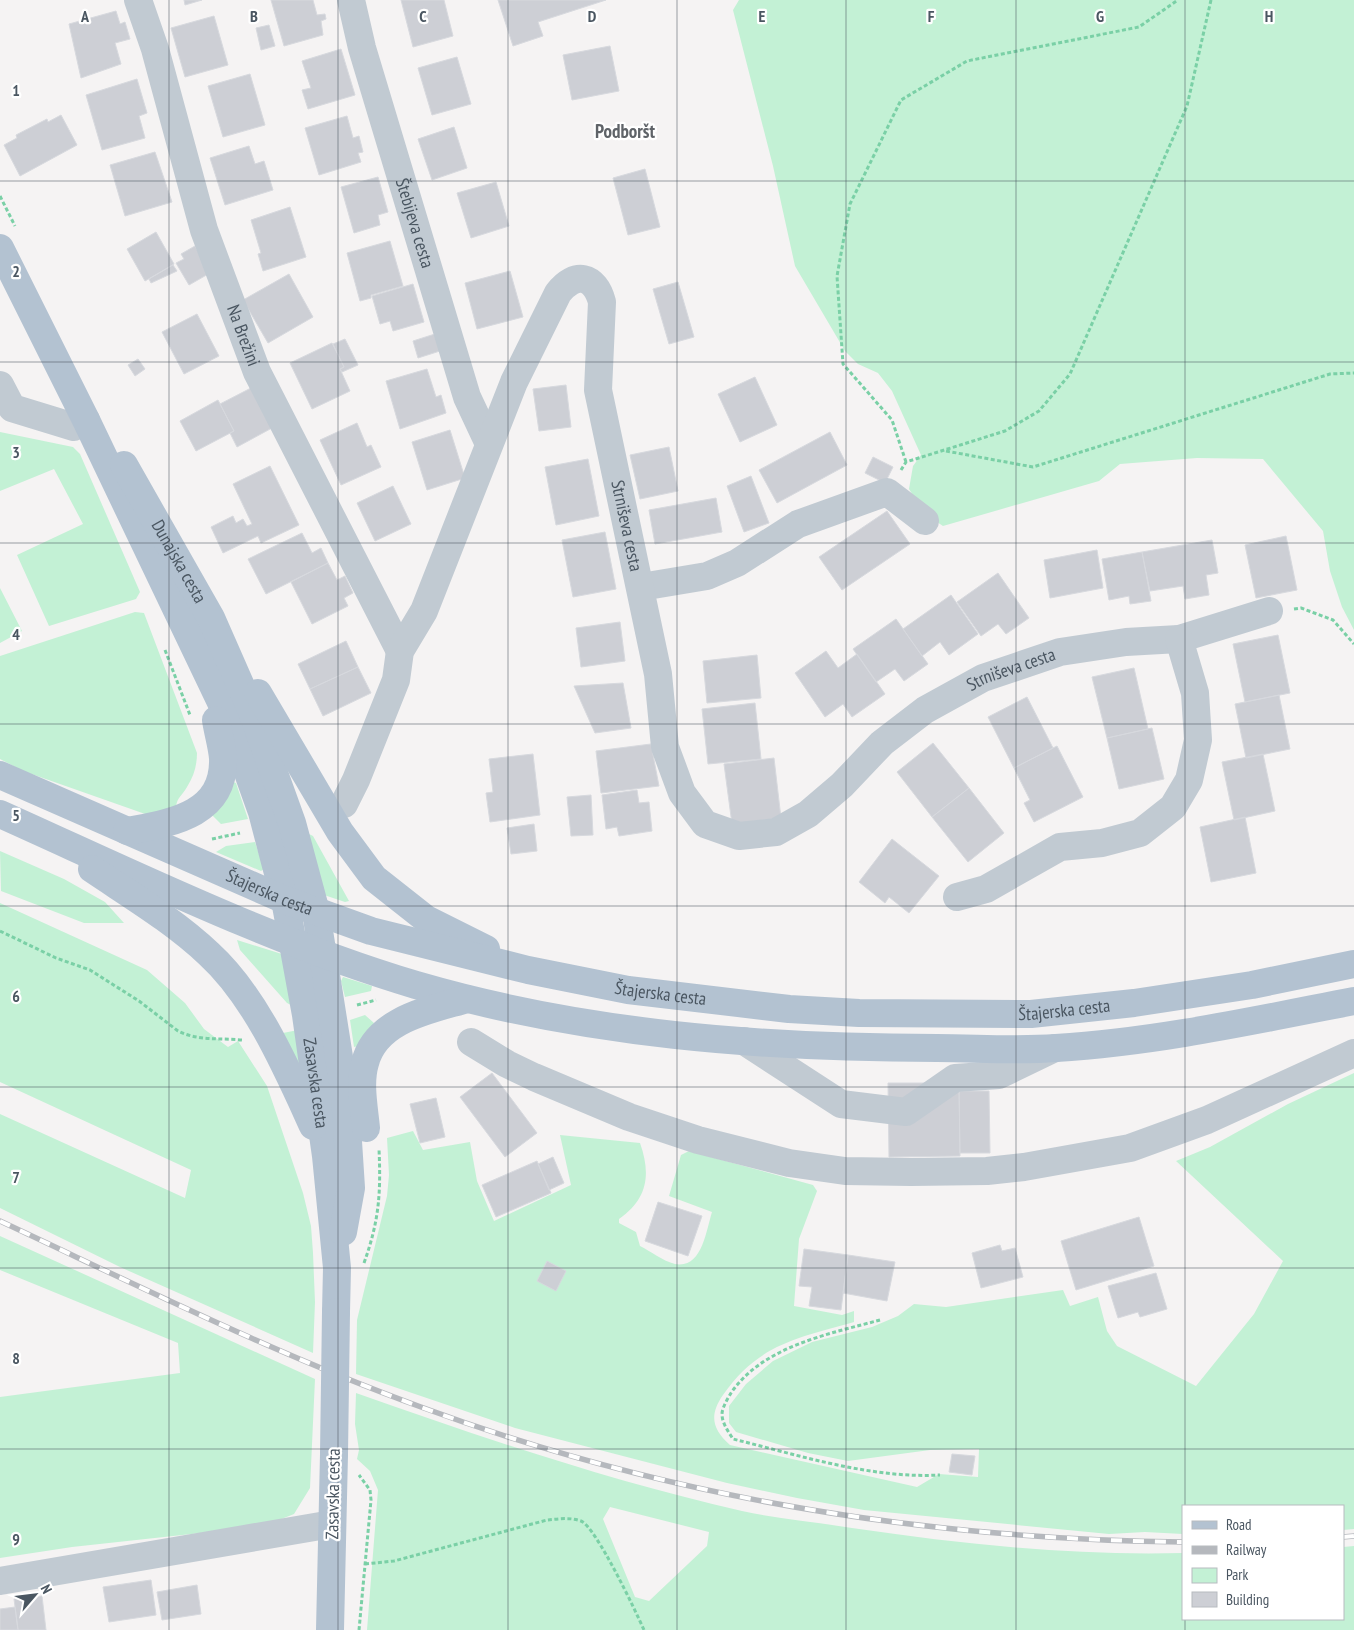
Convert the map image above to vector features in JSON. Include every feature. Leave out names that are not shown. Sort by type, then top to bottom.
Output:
[{"type":"main road","name":"Dunajska cesta","points":[[0,230],[16,253],[109,436],[211,618],[258,727],[292,823],[316,912]]},
{"type":"main road","name":"Dunajska cesta","points":[[0,248],[86,420],[228,717],[253,784],[286,900]]},
{"type":"main road","points":[[211,618],[263,700],[340,832],[374,878],[426,919],[528,970]]},
{"type":"main road","points":[[127,831],[180,821],[200,810],[214,792],[223,759],[208,677]]},
{"type":"main road","name":"Štajerska cesta","points":[[0,775],[286,900],[391,938],[528,970],[628,990],[789,1009],[859,1012],[1031,1014],[1134,1003],[1252,985],[1354,964]]},
{"type":"main road","name":"Štajerska cesta","points":[[0,814],[294,942],[380,974],[467,999],[545,1016],[609,1026],[744,1041],[887,1048],[1055,1048],[1155,1036],[1354,1001]]},
{"type":"main road","points":[[26,826],[179,926],[211,955],[237,986],[256,1016],[290,1076],[326,1156]]},
{"type":"main road","name":"Zasavska cesta","points":[[286,900],[326,1156],[338,1268]]},
{"type":"main road","name":"Zasavska cesta","points":[[316,912],[344,1094],[351,1188],[338,1268],[330,1630]]},
{"type":"main road","points":[[351,1188],[367,1154],[363,1075],[364,1063],[370,1048],[382,1034],[394,1025],[427,1011],[467,999]]},
{"type":"street","name":"Na Brežini","points":[[138,0],[155,49],[204,230],[257,372],[400,651]]},
{"type":"street","name":"Štebijeva cesta","points":[[351,0],[362,48],[467,397],[489,444]]},
{"type":"street","name":"Strniševa cesta","points":[[344,804],[356,780],[396,680],[400,651],[424,611],[514,382],[558,293],[566,283],[576,279],[589,280],[598,288],[602,302],[598,390],[601,416],[641,587],[658,674],[666,747],[682,793],[705,824],[739,836],[776,832],[808,814],[842,784],[882,743],[925,710],[984,678],[1060,652],[1126,642],[1179,639],[1269,611]]},
{"type":"street","points":[[0,385],[12,408],[74,427],[86,420]]},
{"type":"street","points":[[641,587],[707,576],[737,562],[798,524],[887,492],[925,521]]},
{"type":"street","points":[[957,896],[986,889],[1060,847],[1102,842],[1140,833],[1173,807],[1189,780],[1198,740],[1195,693],[1179,639]]},
{"type":"street","points":[[744,1041],[841,1104],[906,1112],[955,1078],[999,1075],[1055,1048]]},
{"type":"street","points":[[471,1042],[507,1064],[534,1077],[629,1117],[698,1140],[789,1163],[845,1171],[911,1172],[987,1172],[1130,1148],[1207,1120],[1354,1053]]},
{"type":"street","points":[[0,1581],[332,1524]]},
{"type":"path","points":[[906,462],[892,420],[843,364],[837,276],[850,204],[901,100],[967,61],[1139,27],[1178,0]]},
{"type":"path","points":[[887,492],[906,462],[1005,431],[1039,410],[1070,374],[1187,106],[1212,0]]},
{"type":"path","points":[[945,451],[1034,467],[1330,374],[1354,373]]},
{"type":"path","points":[[1269,611],[1300,608],[1333,620],[1354,644]]},
{"type":"path","points":[[212,839],[244,832]]},
{"type":"path","points":[[0,931],[56,958],[90,970],[188,1036],[200,1039],[219,1038],[247,1041]]},
{"type":"path","points":[[880,1320],[811,1340],[764,1361],[741,1379],[728,1398],[722,1413],[725,1426],[733,1439],[818,1460],[911,1477],[940,1475]]},
{"type":"path","name":"Zasavska cesta","points":[[352,1474],[362,1477],[370,1490],[359,1630]]},
{"type":"path","points":[[365,1564],[394,1561],[547,1520],[564,1518],[582,1522],[589,1528],[602,1548],[644,1630]]},
{"type":"green space","points":[[739,0],[1354,0],[1354,630],[1342,607],[1330,571],[1323,531],[1263,459],[1197,458],[1120,464],[1099,481],[943,526],[925,514],[909,489],[913,466],[921,455],[892,391],[878,373],[858,364],[845,351],[795,266],[773,166],[733,10]]},
{"type":"green space","points":[[0,432],[73,447],[80,454],[140,592],[136,599],[49,626],[17,555],[83,524],[54,469],[0,491]]},
{"type":"green space","points":[[0,588],[22,631],[0,643]]},
{"type":"green space","points":[[135,612],[144,613],[197,753],[193,775],[176,807],[148,815],[23,771],[0,759],[0,656]]},
{"type":"green space","points":[[233,782],[236,783],[248,819],[221,824],[212,815]]},
{"type":"green space","points":[[305,832],[313,836],[349,901],[345,902],[324,895]]},
{"type":"green space","points":[[255,842],[264,869],[261,871],[216,852],[226,846]]},
{"type":"green space","points":[[0,851],[64,879],[105,902],[124,923],[84,923],[1,891]]},
{"type":"green space","points":[[0,903],[147,970],[185,1003],[204,1029],[228,1047],[238,1041],[267,1086],[303,1193],[311,1226],[315,1302],[313,1353],[120,1267],[0,1208],[0,1114],[185,1198],[191,1170],[0,1082]]},
{"type":"green space","points":[[237,940],[285,955],[293,1006],[287,1003],[240,950]]},
{"type":"green space","points":[[343,977],[372,986],[371,991],[345,997],[341,981]]},
{"type":"green space","points":[[365,1015],[374,1023],[358,1046],[354,1047],[350,1020]]},
{"type":"green space","points":[[298,1030],[306,1075],[278,1034]]},
{"type":"green space","points":[[1354,1073],[1354,1529],[1344,1530],[1344,1505],[1182,1505],[1182,1534],[1145,1532],[1109,1534],[864,1510],[727,1483],[515,1428],[356,1374],[357,1320],[387,1196],[389,1175],[387,1138],[413,1131],[423,1150],[470,1142],[477,1181],[494,1221],[571,1185],[560,1135],[640,1143],[646,1175],[644,1185],[636,1203],[619,1219],[619,1223],[636,1232],[640,1246],[675,1264],[684,1264],[691,1261],[697,1255],[705,1238],[712,1212],[669,1196],[681,1155],[689,1151],[813,1185],[817,1191],[799,1239],[794,1306],[842,1315],[854,1311],[854,1322],[781,1345],[750,1364],[723,1395],[716,1409],[714,1422],[724,1439],[730,1445],[917,1487],[939,1474],[978,1477],[979,1449],[930,1450],[848,1461],[808,1453],[736,1432],[729,1423],[729,1406],[746,1384],[773,1361],[812,1342],[872,1327],[898,1316],[914,1304],[946,1307],[1063,1290],[1070,1306],[1098,1297],[1107,1331],[1117,1346],[1196,1386],[1254,1314],[1283,1261],[1176,1161],[1210,1147],[1288,1104]]},
{"type":"green space","points":[[0,1236],[315,1379],[310,1488],[294,1514],[264,1526],[72,1547],[0,1558],[0,1397],[180,1373],[178,1343],[0,1270]]},
{"type":"green space","points":[[356,1393],[499,1442],[596,1472],[756,1514],[893,1534],[1017,1548],[1100,1553],[1182,1553],[1182,1620],[1344,1620],[1344,1547],[1354,1546],[1354,1630],[367,1630],[378,1490],[370,1471],[357,1459],[359,1450],[355,1424]],"holes":[[[610,1507],[709,1532],[707,1546],[649,1601],[635,1597],[603,1519]]]},
{"type":"building","points":[[184,0],[202,0],[185,5]]},
{"type":"building","points":[[271,0],[313,0],[317,15],[325,14],[326,19],[321,21],[323,35],[284,46]]},
{"type":"building","points":[[401,0],[444,0],[453,36],[413,47]]},
{"type":"building","points":[[498,0],[606,0],[538,22],[543,36],[513,46]]},
{"type":"building","points":[[116,11],[120,24],[125,22],[130,39],[115,43],[121,64],[81,78],[69,24]]},
{"type":"building","points":[[214,16],[228,65],[185,77],[171,28]]},
{"type":"building","points":[[269,25],[275,46],[261,50],[256,28]]},
{"type":"building","points":[[610,46],[619,91],[572,100],[563,55]]},
{"type":"building","points":[[341,49],[355,95],[308,109],[302,90],[311,88],[302,61]]},
{"type":"building","points":[[457,57],[471,104],[432,115],[418,68]]},
{"type":"building","points":[[250,74],[265,125],[223,137],[208,86]]},
{"type":"building","points":[[137,79],[147,113],[139,116],[145,138],[102,150],[86,95]]},
{"type":"building","points":[[61,115],[77,145],[20,176],[4,145],[17,138],[16,135],[47,119],[48,122]]},
{"type":"building","points":[[347,116],[353,138],[359,136],[363,152],[358,153],[361,162],[319,175],[305,128]]},
{"type":"building","points":[[454,127],[467,168],[432,180],[418,139]]},
{"type":"building","points":[[249,146],[255,164],[264,161],[273,190],[225,205],[210,158]]},
{"type":"building","points":[[155,152],[172,202],[125,216],[110,165]]},
{"type":"building","points":[[645,169],[660,227],[628,235],[613,178]]},
{"type":"building","points":[[378,177],[388,212],[378,215],[380,225],[354,233],[341,187]]},
{"type":"building","points":[[496,182],[509,226],[471,238],[457,193]]},
{"type":"building","points":[[290,207],[306,257],[263,271],[258,254],[261,253],[251,220]]},
{"type":"building","points":[[156,232],[174,264],[145,281],[127,249]]},
{"type":"building","points":[[390,241],[403,286],[371,295],[371,298],[360,301],[347,253]]},
{"type":"building","points":[[195,246],[210,273],[189,285],[176,263],[184,259],[181,254]]},
{"type":"building","points":[[173,265],[177,271],[151,283],[149,279]]},
{"type":"building","points":[[510,271],[523,317],[477,329],[465,283]]},
{"type":"building","points":[[289,274],[313,317],[268,343],[243,300]]},
{"type":"building","points":[[678,282],[694,337],[669,344],[653,289]]},
{"type":"building","points":[[413,284],[424,322],[393,331],[390,321],[380,324],[372,296]]},
{"type":"building","points":[[197,314],[219,356],[184,374],[162,332]]},
{"type":"building","points":[[438,333],[443,350],[418,358],[413,341]]},
{"type":"building","points":[[345,339],[358,365],[342,372],[340,369],[344,367],[333,344]]},
{"type":"building","points":[[332,343],[344,367],[340,369],[350,391],[312,409],[290,363]]},
{"type":"building","points":[[138,359],[145,369],[135,376],[128,365]]},
{"type":"building","points":[[427,369],[436,397],[441,395],[446,413],[400,429],[386,381]]},
{"type":"building","points":[[755,377],[777,425],[740,442],[718,394]]},
{"type":"building","points":[[566,385],[571,427],[539,431],[533,389]]},
{"type":"building","points":[[251,388],[272,428],[237,447],[230,433],[234,431],[220,404]]},
{"type":"building","points":[[218,400],[234,431],[196,451],[180,421]]},
{"type":"building","points":[[357,423],[367,447],[371,445],[381,467],[341,485],[320,440]]},
{"type":"building","points":[[450,430],[465,478],[427,490],[412,442]]},
{"type":"building","points":[[830,432],[847,465],[777,503],[759,470]]},
{"type":"building","points":[[669,447],[678,491],[640,499],[630,455]]},
{"type":"building","points":[[873,457],[893,467],[885,483],[865,473]]},
{"type":"building","points":[[588,459],[599,516],[556,525],[545,467]]},
{"type":"building","points":[[270,466],[299,525],[261,543],[258,536],[223,553],[211,527],[233,516],[236,523],[243,519],[247,526],[252,524],[233,484]]},
{"type":"building","points":[[751,476],[769,523],[744,532],[727,486]]},
{"type":"building","points":[[393,486],[411,524],[375,541],[357,503]]},
{"type":"building","points":[[716,498],[722,532],[655,544],[649,510]]},
{"type":"building","points":[[887,511],[910,544],[842,590],[819,557]]},
{"type":"building","points":[[605,532],[616,589],[573,597],[562,540]]},
{"type":"building","points":[[302,533],[312,553],[321,548],[328,563],[266,594],[248,559]]},
{"type":"building","points":[[1286,536],[1297,590],[1256,598],[1245,545]]},
{"type":"building","points":[[1212,540],[1218,573],[1206,575],[1209,595],[1185,599],[1183,586],[1150,591],[1142,552]]},
{"type":"building","points":[[1097,550],[1103,588],[1050,598],[1044,560]]},
{"type":"building","points":[[1142,552],[1151,601],[1130,604],[1129,596],[1109,600],[1102,559]]},
{"type":"building","points":[[328,563],[337,580],[345,576],[353,593],[344,598],[348,606],[312,624],[291,582]]},
{"type":"building","points":[[998,573],[1029,618],[1006,634],[998,624],[981,636],[957,602]]},
{"type":"building","points":[[951,595],[978,634],[949,655],[940,642],[922,656],[903,629]]},
{"type":"building","points":[[896,619],[928,664],[904,681],[895,669],[876,682],[853,649]]},
{"type":"building","points":[[620,622],[625,661],[581,667],[576,628]]},
{"type":"building","points":[[1278,635],[1290,693],[1245,702],[1233,644]]},
{"type":"building","points":[[346,641],[358,667],[310,689],[298,664]]},
{"type":"building","points":[[826,651],[838,668],[857,654],[885,694],[852,717],[843,704],[825,717],[795,673]]},
{"type":"building","points":[[757,655],[761,698],[707,703],[703,661]]},
{"type":"building","points":[[358,667],[371,693],[323,716],[310,689]]},
{"type":"building","points":[[1134,668],[1148,729],[1107,738],[1092,677]]},
{"type":"building","points":[[623,683],[631,728],[595,733],[574,686]]},
{"type":"building","points":[[1279,695],[1290,749],[1246,758],[1235,704]]},
{"type":"building","points":[[1027,697],[1053,748],[1014,768],[988,717]]},
{"type":"building","points":[[755,703],[761,759],[708,764],[702,709]]},
{"type":"building","points":[[1152,728],[1164,779],[1119,789],[1107,738]]},
{"type":"building","points":[[933,743],[969,788],[932,817],[897,772]]},
{"type":"building","points":[[651,744],[659,786],[601,793],[596,751]]},
{"type":"building","points":[[1057,746],[1083,797],[1034,822],[1024,803],[1030,800],[1014,768]]},
{"type":"building","points":[[533,754],[540,815],[490,822],[486,793],[493,792],[489,759]]},
{"type":"building","points":[[1263,754],[1275,811],[1234,820],[1222,762]]},
{"type":"building","points":[[774,758],[781,818],[732,824],[724,764]]},
{"type":"building","points":[[969,788],[1004,833],[968,862],[932,817]]},
{"type":"building","points":[[637,790],[639,803],[649,802],[652,831],[619,836],[617,827],[606,829],[602,795]]},
{"type":"building","points":[[591,795],[593,835],[571,836],[567,797]]},
{"type":"building","points":[[1245,817],[1256,873],[1211,882],[1200,827]]},
{"type":"building","points":[[534,824],[537,851],[511,854],[507,828]]},
{"type":"building","points":[[892,839],[939,876],[909,913],[889,897],[885,903],[859,882]]},
{"type":"building","points":[[492,1073],[537,1133],[505,1157],[460,1097]]},
{"type":"building","points":[[888,1083],[959,1083],[960,1156],[889,1157]]},
{"type":"building","points":[[959,1091],[989,1091],[990,1153],[960,1153]]},
{"type":"building","points":[[436,1098],[445,1137],[420,1143],[410,1104]]},
{"type":"building","points":[[553,1157],[564,1183],[549,1190],[538,1164]]},
{"type":"building","points":[[537,1161],[551,1193],[496,1217],[482,1185]]},
{"type":"building","points":[[658,1202],[702,1216],[688,1256],[645,1241]]},
{"type":"building","points":[[1139,1217],[1154,1266],[1076,1290],[1061,1241]]},
{"type":"building","points":[[1000,1245],[1002,1251],[1015,1248],[1023,1277],[981,1288],[972,1253]]},
{"type":"building","points":[[804,1249],[848,1255],[841,1310],[809,1306],[812,1287],[799,1286]]},
{"type":"building","points":[[848,1255],[895,1262],[887,1301],[843,1293]]},
{"type":"building","points":[[547,1261],[566,1271],[556,1291],[537,1281]]},
{"type":"building","points":[[1156,1273],[1167,1309],[1140,1317],[1138,1312],[1118,1318],[1108,1286]]},
{"type":"building","points":[[952,1454],[975,1456],[972,1475],[949,1472]]},
{"type":"building","points":[[151,1580],[156,1615],[109,1622],[103,1587]]},
{"type":"building","points":[[197,1585],[201,1614],[162,1620],[157,1592]]},
{"type":"building","points":[[42,1596],[46,1630],[18,1630],[14,1599]]},
{"type":"building","points":[[15,1607],[18,1630],[0,1630],[0,1609]]},
{"type":"railway","points":[[0,1221],[209,1319],[367,1387],[513,1439],[606,1466],[796,1507],[892,1522],[1086,1539],[1182,1542]]},
{"type":"railway","points":[[1344,1537],[1354,1536]]},
{"type":"district","name":"Podboršt","points":[[625,131]]}]
